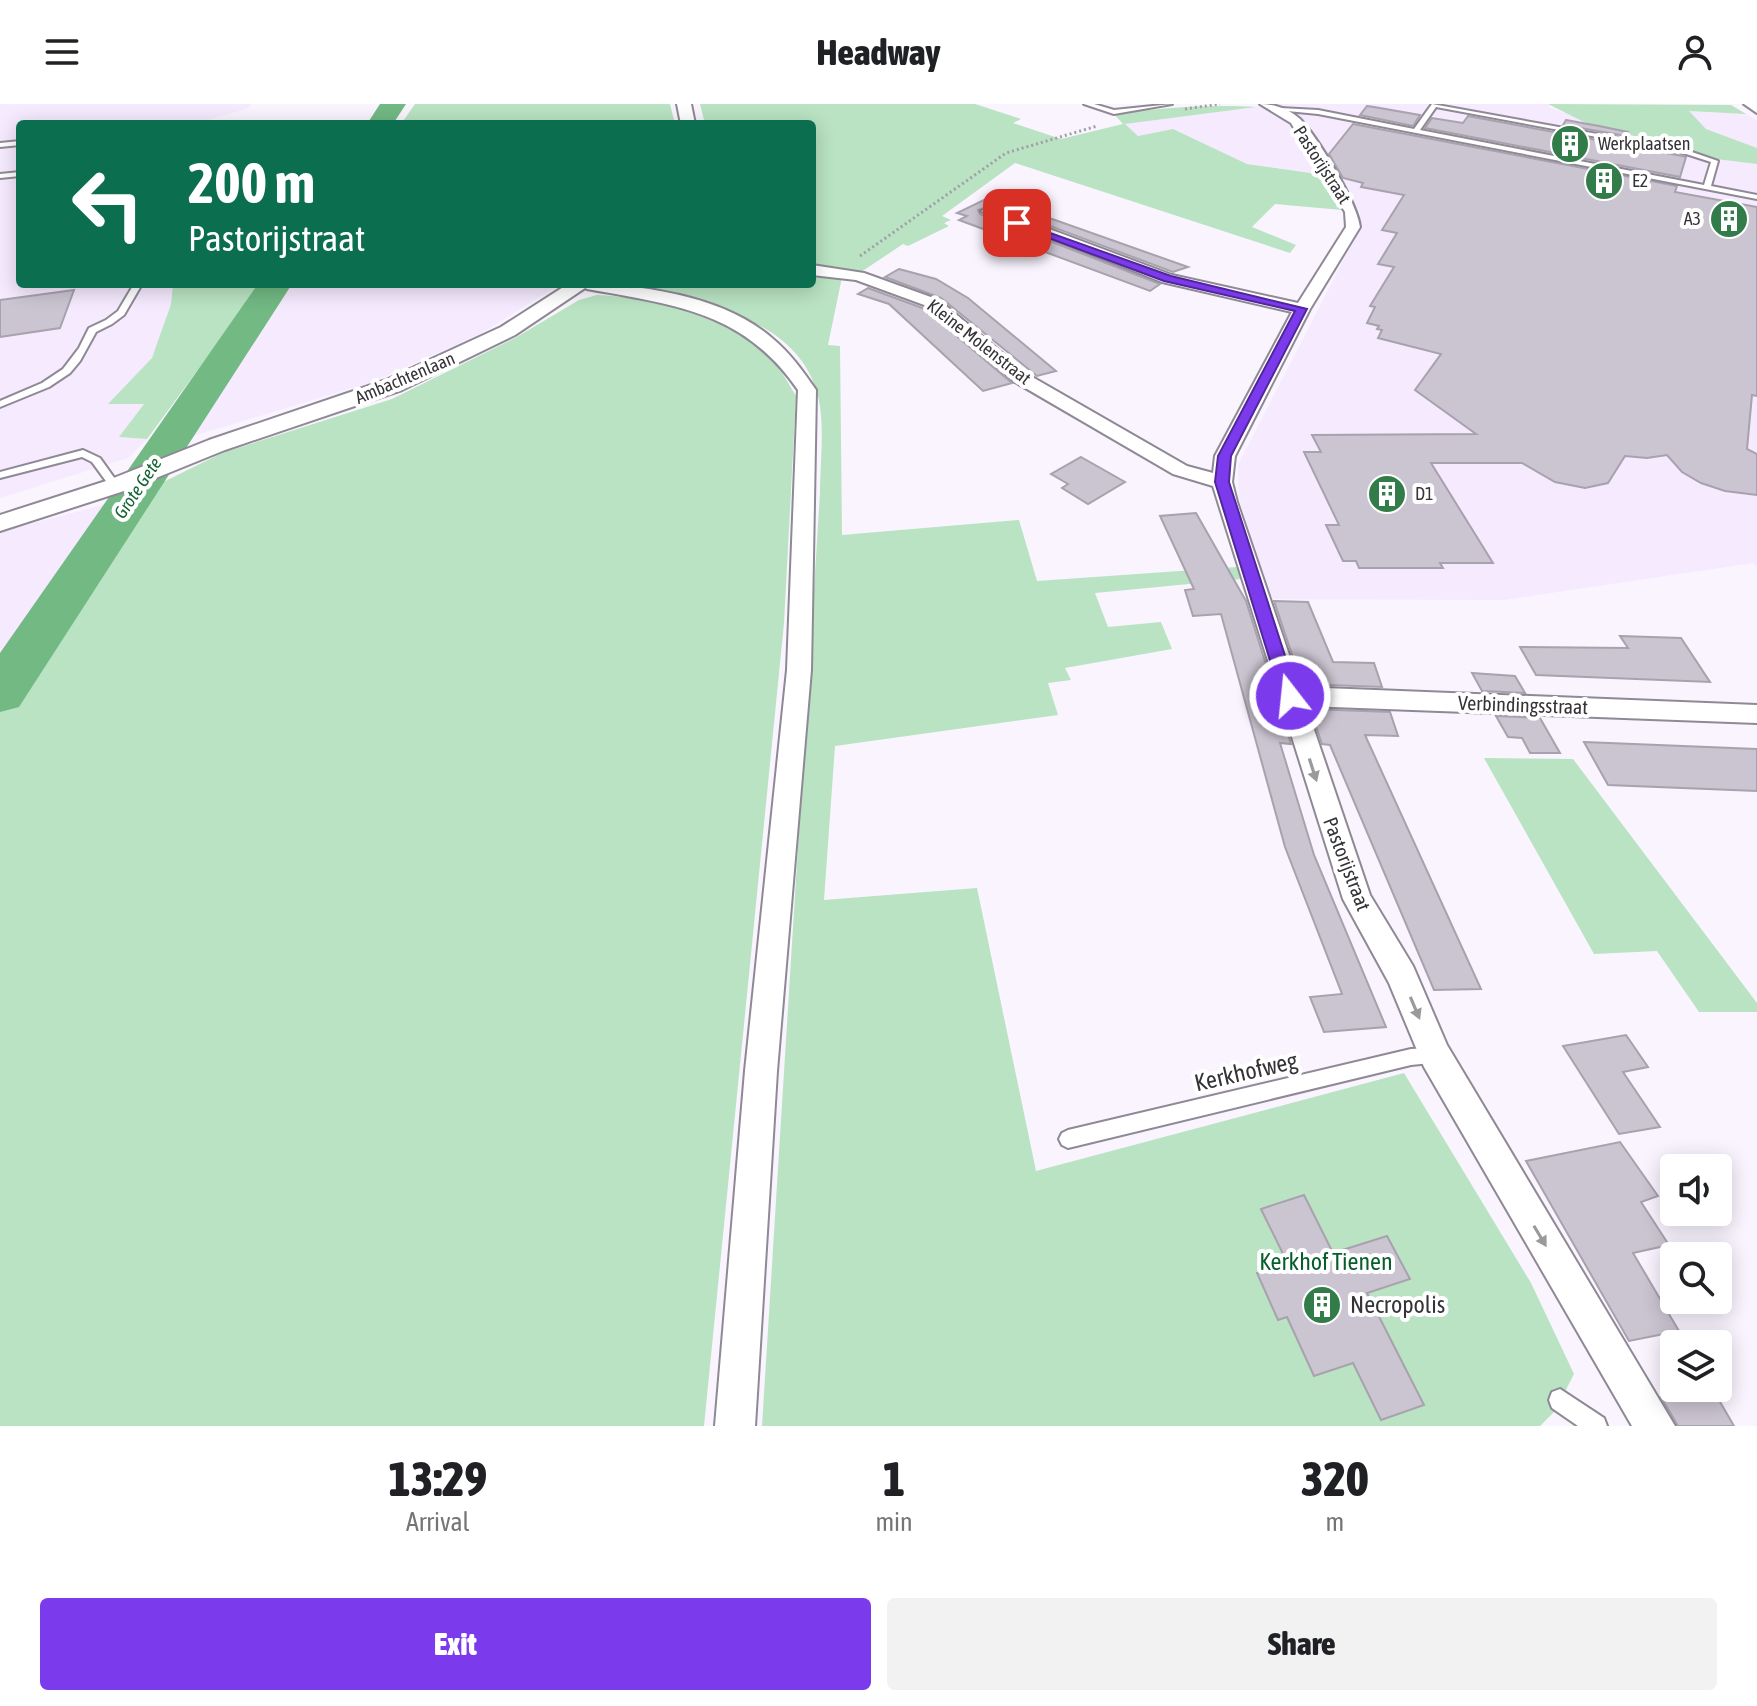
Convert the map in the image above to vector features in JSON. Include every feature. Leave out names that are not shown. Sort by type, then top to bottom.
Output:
[{"type":"main road","points":[[1752,104],[1757,108]]},
{"type":"street","name":"Pastorijstraat","points":[[1273,107],[1295,121],[1352,212],[1353,227],[1302,309],[1225,456],[1222,482],[1357,899],[1402,976],[1435,1056],[1655,1426]]},
{"type":"street","points":[[988,211],[1167,279],[1302,309]]},
{"type":"street","name":"Kleine Molenstraat","points":[[816,271],[894,287],[933,303],[1021,378],[1180,470],[1222,482]]},
{"type":"street","name":"Ambachtenlaan","points":[[0,508],[177,459],[394,385],[518,326],[575,288]]},
{"type":"street","points":[[606,288],[715,311],[744,324],[772,342],[791,362],[807,390],[799,670],[761,1071],[735,1426]]},
{"type":"street","name":"Ambachtenlaan","points":[[0,523],[115,476]]},
{"type":"street","name":"Verbindingsstraat","points":[[1290,696],[1757,714]]},
{"type":"lane","points":[[1087,104],[1114,112],[1169,104]]},
{"type":"lane","points":[[1416,130],[1434,105],[1684,151],[1715,161],[1707,187]]},
{"type":"lane","points":[[1273,107],[1416,130],[1757,197]]},
{"type":"lane","points":[[0,404],[63,377],[79,360],[92,330],[112,322],[127,310],[136,288]]},
{"type":"lane","points":[[0,475],[83,453],[115,476]]},
{"type":"lane","name":"Kerkhofweg","points":[[1068,1139],[1411,1057],[1435,1056]]},
{"type":"lane","points":[[1560,1400],[1596,1426]]},
{"type":"path","points":[[846,275],[849,266],[893,230],[1006,153],[1108,123]]},
{"type":"shaded area","points":[[0,104],[251,104],[249,108],[207,120],[16,120],[16,288],[173,288],[171,304],[152,358],[109,403],[144,403],[120,437],[147,439],[128,458],[0,498]]},
{"type":"shaded area","points":[[1279,104],[1548,104],[1550,108],[1716,159],[1757,164],[1757,567],[1753,563],[1504,600],[1270,599],[1239,498],[1238,465],[1360,228],[1360,212],[1336,176],[1247,164],[1173,129],[1138,136],[1124,124]]},
{"type":"shaded area","points":[[1688,111],[1746,114],[1757,121],[1757,148],[1706,129]]},
{"type":"shaded area","points":[[289,288],[555,288],[480,334],[372,382],[190,437]]},
{"type":"shaded area","points":[[133,497],[111,530],[0,693],[0,532]]},
{"type":"green space","points":[[415,104],[670,104],[674,120],[404,120]]},
{"type":"green space","points":[[700,104],[975,104],[1021,119],[1013,123],[1061,139],[1123,124],[1114,114],[1185,107],[1256,107],[1125,124],[1138,136],[1173,129],[1247,164],[1318,174],[1342,210],[1275,204],[1252,227],[1296,245],[1290,253],[1015,163],[942,216],[951,220],[944,223],[949,226],[908,246],[903,244],[861,272],[816,266],[816,120],[704,120]]},
{"type":"green space","points":[[1548,104],[1731,105],[1746,114],[1689,111],[1706,129],[1757,148],[1757,164],[1716,159],[1584,122]]},
{"type":"green space","name":"Kerkhof Tienen","points":[[816,274],[842,277],[828,345],[840,346],[842,535],[1019,520],[1037,581],[1237,567],[1241,579],[1095,593],[1108,627],[1161,622],[1172,649],[1065,668],[1071,680],[1048,683],[1058,715],[835,746],[824,900],[977,888],[1036,1171],[1404,1073],[1531,1283],[1574,1374],[1555,1411],[1540,1426],[762,1426],[820,493],[821,413],[816,389],[803,363],[784,342],[733,313],[638,288],[816,288]]},
{"type":"green space","points":[[173,288],[258,288],[147,439],[119,437],[144,404],[108,404],[152,358],[171,304]]},
{"type":"green space","points":[[597,295],[637,299],[682,310],[745,335],[766,352],[796,396],[784,623],[704,1426],[0,1426],[0,693],[133,497],[222,453],[392,399],[515,338],[579,300]]},
{"type":"green space","points":[[1484,758],[1573,759],[1757,1003],[1757,1012],[1699,1012],[1657,951],[1594,954]]},
{"type":"building","points":[[1367,106],[1420,115],[1413,126],[1360,115]]},
{"type":"building","name":"Werkplaatsen","points":[[1468,116],[1686,157],[1680,177],[1425,128],[1432,118],[1463,123]]},
{"type":"building","points":[[1566,120],[1628,132],[1626,136],[1563,125]]},
{"type":"building","points":[[1353,124],[1677,186],[1675,192],[1757,207],[1757,396],[1752,395],[1747,449],[1757,454],[1757,495],[1725,491],[1701,483],[1682,472],[1667,455],[1647,458],[1625,456],[1608,483],[1585,488],[1555,482],[1522,463],[1431,463],[1493,563],[1440,563],[1443,568],[1359,568],[1356,561],[1343,561],[1326,525],[1339,525],[1304,452],[1321,452],[1312,435],[1476,434],[1415,390],[1441,354],[1378,338],[1382,330],[1367,323],[1375,307],[1370,306],[1394,267],[1378,264],[1397,233],[1382,230],[1404,195],[1361,187],[1363,183],[1343,178],[1329,154]]},
{"type":"building","points":[[990,197],[1188,267],[1173,272],[994,205],[978,210],[980,214],[1160,284],[1150,291],[959,220],[967,216],[957,213]]},
{"type":"building","points":[[899,269],[936,279],[968,298],[1056,371],[1037,376],[941,298],[885,277]]},
{"type":"building","points":[[868,288],[925,309],[1012,383],[983,391],[889,304],[858,294]]},
{"type":"building","points":[[74,290],[60,328],[0,337],[0,300]]},
{"type":"building","points":[[1081,457],[1125,482],[1088,504],[1062,488],[1068,484],[1051,474]]},
{"type":"building","points":[[1196,513],[1246,601],[1291,744],[1280,743],[1314,855],[1386,1027],[1324,1032],[1310,997],[1342,994],[1285,847],[1221,614],[1193,616],[1185,590],[1194,589],[1160,516]]},
{"type":"building","points":[[1274,601],[1308,602],[1333,662],[1374,663],[1382,687],[1302,684]]},
{"type":"building","points":[[1620,636],[1681,638],[1710,682],[1536,675],[1520,647],[1628,648]]},
{"type":"building","points":[[1472,673],[1515,676],[1525,693],[1482,691]]},
{"type":"building","points":[[1310,709],[1390,712],[1398,736],[1365,735],[1481,989],[1434,990],[1330,745],[1322,744]]},
{"type":"building","points":[[1496,716],[1540,718],[1560,753],[1530,753],[1522,738],[1508,737]]},
{"type":"building","points":[[1584,742],[1757,749],[1757,791],[1608,785]]},
{"type":"building","points":[[1626,1035],[1648,1067],[1623,1072],[1660,1127],[1619,1134],[1563,1046]]},
{"type":"building","points":[[1620,1142],[1658,1196],[1641,1202],[1667,1242],[1660,1242],[1660,1247],[1633,1253],[1660,1299],[1660,1314],[1669,1314],[1678,1330],[1660,1330],[1660,1335],[1629,1341],[1526,1161]]},
{"type":"building","name":"Necropolis","points":[[1304,1195],[1333,1253],[1387,1236],[1410,1279],[1367,1293],[1424,1405],[1381,1420],[1353,1363],[1314,1376],[1287,1317],[1278,1320],[1257,1273],[1288,1264],[1261,1209]]},
{"type":"building","points":[[1664,1402],[1720,1402],[1734,1426],[1678,1426]]},
{"type":"waterway","name":"Grote Gete","points":[[383,120],[393,104]]},
{"type":"waterway","name":"Grote Gete","points":[[0,693],[272,288]]},
{"type":"place","name":"Werkplaatsen","points":[[1570,144]]},
{"type":"place","name":"E2","points":[[1604,181]]},
{"type":"place","name":"A3","points":[[1729,219]]},
{"type":"place","name":"D1","points":[[1387,494]]},
{"type":"place","name":"Necropolis","points":[[1322,1305]]},
{"type":"route","points":[[1017,223],[1167,279],[1302,309],[1225,456],[1222,482],[1290,696]]}]
